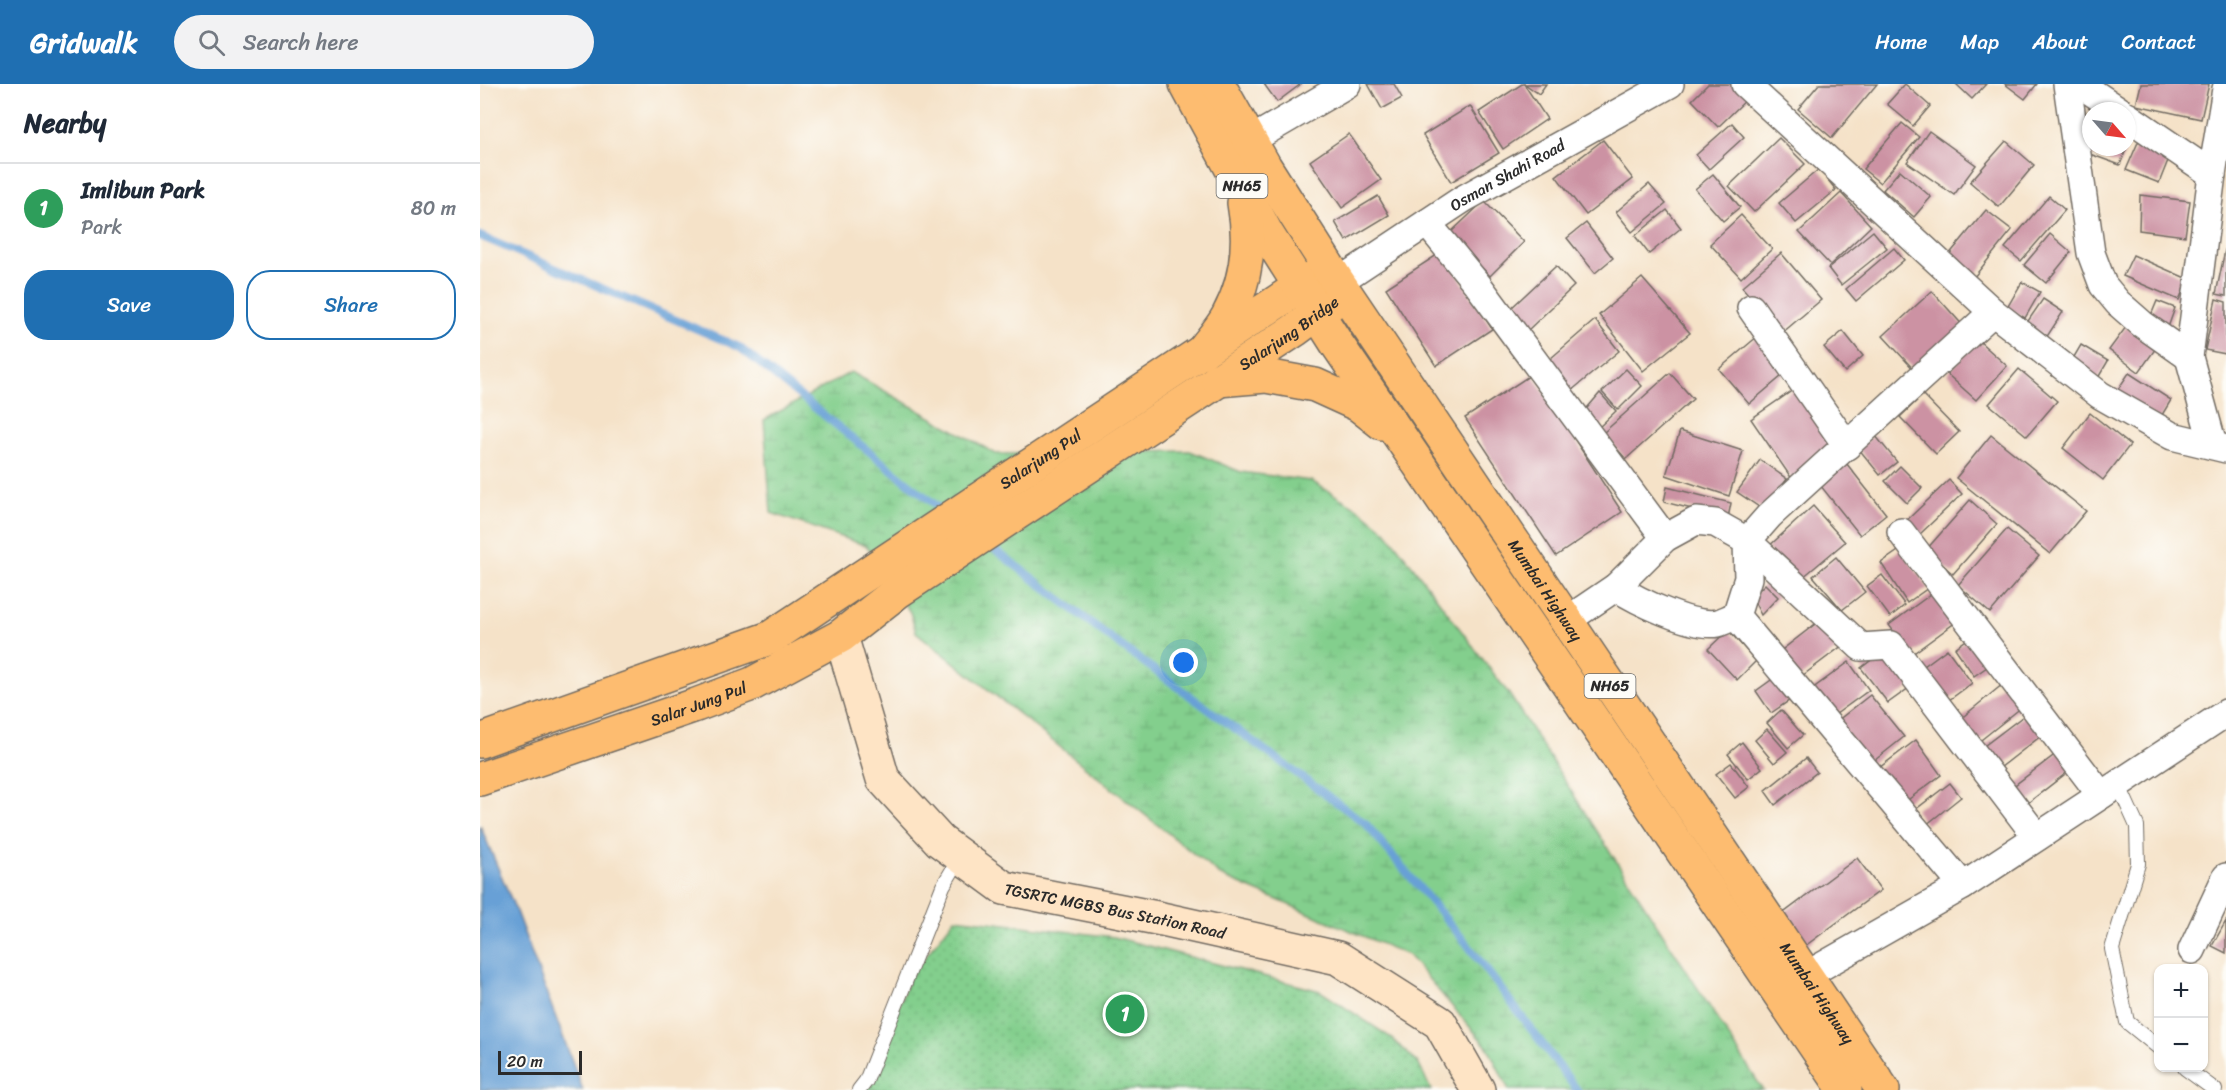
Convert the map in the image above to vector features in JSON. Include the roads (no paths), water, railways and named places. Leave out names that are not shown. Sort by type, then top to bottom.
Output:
[{"type":"main road","name":"Mumbai Highway","points":[[1186,84],[1267,234],[1317,314],[1845,1090]]},
{"type":"main road","name":"Mumbai Highway","points":[[1218,84],[1265,167],[1341,278],[1566,621],[1883,1090]]},
{"type":"main road","points":[[1240,183],[1249,228],[1245,274],[1209,367],[1315,385],[1359,405],[1398,435]]},
{"type":"main road","name":"Salarjung Bridge","points":[[1209,367],[1300,286],[1341,278]]},
{"type":"main road","name":"Salarjung Bridge","points":[[1209,367],[1317,314],[1341,278]]},
{"type":"main road","name":"Salarjung Pul","points":[[888,579],[1209,367]]},
{"type":"main road","points":[[480,741],[771,638],[888,579]]},
{"type":"main road","name":"Salar Jung Pul","points":[[480,779],[752,684],[841,636],[888,579]]},
{"type":"street","points":[[1251,140],[1347,84]]},
{"type":"street","name":"Osman Shahi Road","points":[[1341,278],[1463,199],[1670,84]]},
{"type":"street","points":[[1745,84],[1993,312],[2100,395],[2172,436],[2220,447]]},
{"type":"street","points":[[2067,84],[2091,253],[2103,285],[2118,303],[2142,324],[2189,357]]},
{"type":"street","points":[[2080,84],[2107,102]]},
{"type":"street","points":[[2220,447],[2189,357],[2212,174],[2226,89]]},
{"type":"street","points":[[2136,122],[2212,174]]},
{"type":"street","points":[[1427,223],[1478,285],[1665,538]]},
{"type":"street","points":[[1751,308],[1847,446]]},
{"type":"street","points":[[1736,616],[1748,578],[1747,541],[1769,516],[1993,312]]},
{"type":"street","points":[[1566,621],[1616,587],[1665,538],[1696,521],[1715,523],[1747,541],[1861,647],[1891,645],[2037,837]]},
{"type":"street","points":[[1900,532],[2109,790]]},
{"type":"street","points":[[1616,587],[1636,601],[1706,623],[1718,623],[1736,616]]},
{"type":"street","points":[[1736,616],[1963,886]]},
{"type":"street","name":"TGSRTC MGBS Bus Station Road","points":[[841,636],[884,779],[940,841],[1004,888],[1162,919],[1338,958],[1440,1023],[1478,1090]]},
{"type":"street","points":[[1778,992],[1963,886],[2226,713]]},
{"type":"street","points":[[2192,950],[2226,877]]},
{"type":"lane","points":[[2109,790],[2137,826],[2138,864],[2112,949],[2127,1022],[2154,1044]]},
{"type":"lane","points":[[859,1090],[866,1081],[943,886],[961,856]]},
{"type":"lane","points":[[2190,1072],[2215,1090]]},
{"type":"water","points":[[480,825],[514,906],[583,1090],[480,1090]]},
{"type":"waterway","points":[[480,236],[739,347],[947,514]]},
{"type":"waterway","points":[[986,543],[1124,648],[1365,823],[1467,944],[1577,1090]]},
{"type":"place","name":"Imlibun Park","points":[[1125,1014]]}]
